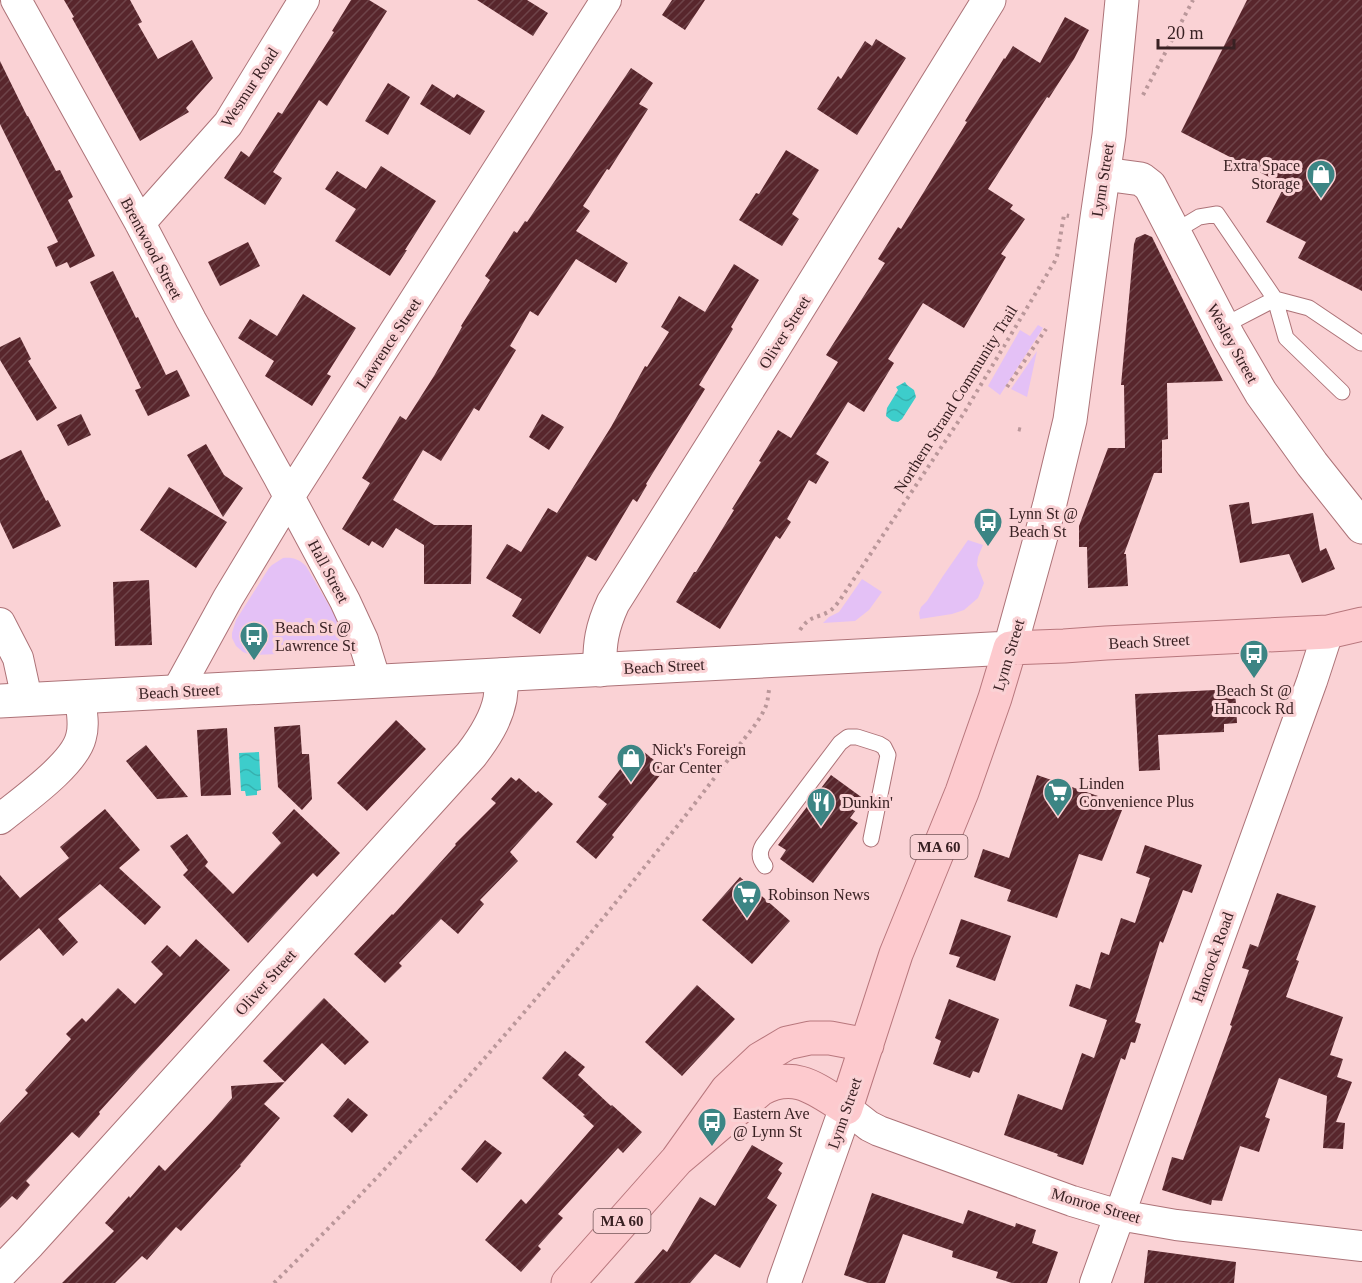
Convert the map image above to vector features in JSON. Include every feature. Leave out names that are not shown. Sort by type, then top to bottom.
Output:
[{"type":"main road","name":"Beach Street","points":[[1328,632],[1362,624]]},
{"type":"main road","name":"Beach Street","points":[[1010,648],[1328,632],[1362,635]]},
{"type":"main road","name":"Lynn Street","points":[[846,1108],[896,954],[962,792],[1010,648]]},
{"type":"main road","name":"MA 60","points":[[568,1283],[676,1160],[727,1090],[760,1059],[795,1040],[830,1038],[867,1044]]},
{"type":"main road","name":"MA 60","points":[[676,1160],[761,1089],[776,1082],[785,1080],[803,1084],[846,1108]]},
{"type":"street","name":"Brentwood Street","points":[[16,0],[289,497]]},
{"type":"street","name":"Wesmur Road","points":[[140,223],[228,124],[304,0]]},
{"type":"street","name":"Lawrence Street","points":[[177,691],[228,598],[289,497],[606,0]]},
{"type":"street","name":"Oliver Street","points":[[600,670],[601,635],[613,603],[770,354],[988,0]]},
{"type":"street","name":"Lynn Street","points":[[1010,648],[1049,507],[1070,420],[1096,218],[1104,174],[1122,0]]},
{"type":"street","name":"Wesley Street","points":[[1104,174],[1145,181],[1153,191],[1222,326],[1260,393],[1362,527]]},
{"type":"street","name":"Hall Street","points":[[289,497],[358,628],[376,682]]},
{"type":"street","points":[[0,623],[18,658],[13,700]]},
{"type":"street","name":"Hancock Road","points":[[1095,1283],[1328,632]]},
{"type":"street","name":"Beach Street","points":[[13,700],[1010,648]]},
{"type":"street","name":"Oliver Street","points":[[0,1274],[471,755],[493,721],[500,700],[502,675]]},
{"type":"street","points":[[0,819],[56,772],[76,751],[83,726],[80,696]]},
{"type":"street","name":"Lynn Street","points":[[784,1283],[846,1108]]},
{"type":"street","name":"Monroe Street","points":[[846,1108],[879,1131],[1072,1201],[1119,1215],[1176,1225],[1362,1246]]},
{"type":"lane","points":[[1174,232],[1199,217],[1217,214],[1275,299],[1286,338],[1342,392]]},
{"type":"lane","points":[[1222,326],[1275,299],[1309,308],[1361,343]]},
{"type":"lane","points":[[765,866],[760,856],[763,844],[840,743],[850,737],[879,744],[884,747],[888,755],[871,838]]},
{"type":"path","points":[[1143,97],[1192,0]]},
{"type":"path","name":"Northern Strand Community Trail","points":[[840,600],[966,415],[1055,261],[1064,215],[1073,216]]},
{"type":"path","points":[[1018,322],[1023,325]]},
{"type":"path","points":[[1007,387],[1046,329]]},
{"type":"path","points":[[274,1283],[346,1211],[516,1023],[679,825],[751,729],[766,706],[768,693]]},
{"type":"shaded area","points":[[1038,325],[1043,328],[1000,395],[988,386],[1020,330],[1030,336]]},
{"type":"shaded area","points":[[1037,351],[1027,397],[1011,389]]},
{"type":"shaded area","points":[[968,540],[983,545],[977,565],[984,583],[978,598],[964,610],[920,619],[921,607]]},
{"type":"shaded area","points":[[283,558],[295,559],[306,566],[340,624],[341,635],[338,643],[332,649],[325,652],[251,655],[236,646],[232,633],[236,620],[269,568]]},
{"type":"shaded area","points":[[862,579],[882,592],[869,610],[855,621],[823,623],[839,612]]},
{"type":"water","points":[[905,382],[914,390],[916,397],[902,419],[898,422],[892,421],[886,416],[887,408],[898,390],[896,387]]},
{"type":"water","points":[[259,752],[261,790],[257,791],[257,795],[246,796],[245,791],[241,791],[239,753]]},
{"type":"building","points":[[64,0],[130,0],[142,22],[138,24],[158,59],[192,40],[213,78],[186,108],[189,112],[140,141]]},
{"type":"building","points":[[351,0],[369,0],[387,11],[327,106],[319,100],[273,172],[282,178],[265,205],[224,178],[241,151],[249,157],[278,112],[282,114],[334,32],[332,31]]},
{"type":"building","points":[[477,0],[527,0],[548,13],[533,36]]},
{"type":"building","points":[[672,0],[705,0],[685,30],[662,15]]},
{"type":"building","points":[[1247,0],[1362,0],[1362,291],[1298,258],[1306,242],[1266,222],[1285,185],[1181,132]]},
{"type":"building","points":[[1065,17],[1089,30],[1074,59],[988,189],[1013,205],[1010,209],[1025,219],[1001,254],[1006,257],[964,328],[923,303],[888,359],[894,363],[864,412],[848,402],[816,454],[829,462],[816,484],[809,480],[787,519],[791,522],[780,539],[776,536],[720,629],[676,602],[734,510],[732,509],[778,430],[791,438],[838,362],[826,355],[885,263],[878,259],[898,227],[901,229],[1004,58],[1013,46],[1040,63]]},
{"type":"building","points":[[876,39],[906,58],[857,135],[817,109],[838,76],[841,79],[865,41],[872,46]]},
{"type":"building","points":[[0,61],[56,171],[60,170],[73,197],[68,200],[95,256],[70,268],[67,262],[56,267],[47,247],[58,242],[0,124]]},
{"type":"building","points":[[631,68],[653,83],[639,104],[648,109],[583,206],[590,211],[576,231],[628,263],[616,283],[576,259],[538,316],[530,311],[510,346],[516,350],[479,411],[474,408],[441,461],[423,450],[393,500],[434,525],[472,525],[471,584],[424,584],[424,545],[396,528],[383,548],[372,541],[369,546],[342,529],[370,483],[362,478],[400,416],[406,420],[434,376],[461,326],[490,280],[485,276],[514,231],[517,233],[525,221],[527,222]]},
{"type":"building","points":[[388,83],[410,97],[388,135],[365,121]]},
{"type":"building","points":[[432,84],[454,98],[457,94],[485,111],[470,135],[420,104]]},
{"type":"building","points":[[786,150],[819,170],[792,214],[799,219],[782,246],[739,220],[756,193],[759,194]]},
{"type":"building","points":[[381,166],[436,201],[390,276],[335,241],[356,209],[325,189],[337,171],[366,189]]},
{"type":"building","points":[[1145,234],[1152,237],[1223,381],[1167,383],[1168,439],[1162,440],[1162,473],[1154,473],[1124,554],[1126,554],[1128,586],[1088,588],[1087,547],[1079,547],[1079,526],[1108,448],[1125,448],[1124,385],[1121,385],[1134,244],[1136,238]]},
{"type":"building","points":[[248,242],[260,266],[220,286],[208,262]]},
{"type":"building","points":[[734,264],[759,280],[699,385],[705,389],[637,502],[633,499],[596,561],[587,556],[540,634],[512,616],[522,599],[486,578],[507,544],[521,552],[548,508],[557,513],[611,427],[645,366],[647,367],[669,332],[661,327],[679,296],[705,312]]},
{"type":"building","points":[[113,271],[166,375],[177,370],[190,396],[148,416],[135,390],[141,388],[90,282]]},
{"type":"building","points":[[303,294],[356,328],[327,374],[331,376],[312,406],[265,376],[274,361],[238,338],[250,319],[277,336]]},
{"type":"building","points":[[20,337],[31,359],[28,361],[57,408],[37,421],[0,360],[0,347]]},
{"type":"building","points":[[81,414],[91,435],[68,446],[57,425]]},
{"type":"building","points":[[542,414],[564,427],[549,450],[529,437]]},
{"type":"building","points":[[206,444],[224,475],[243,488],[223,517],[187,455]]},
{"type":"building","points":[[21,450],[61,526],[13,549],[0,522],[0,460]]},
{"type":"building","points":[[169,487],[227,522],[196,568],[140,530]]},
{"type":"building","points":[[1249,502],[1252,524],[1313,513],[1320,551],[1326,548],[1335,569],[1302,583],[1289,554],[1240,563],[1229,505]]},
{"type":"building","points":[[149,580],[152,645],[115,646],[113,582]]},
{"type":"building","points":[[1235,689],[1237,723],[1224,724],[1224,732],[1158,735],[1160,770],[1139,771],[1135,694]]},
{"type":"building","points":[[396,720],[426,749],[367,811],[337,783]]},
{"type":"building","points":[[300,725],[302,754],[309,754],[312,799],[302,810],[278,787],[274,727]]},
{"type":"building","points":[[227,728],[231,795],[201,796],[197,730]]},
{"type":"building","points":[[146,745],[188,797],[157,799],[126,761]]},
{"type":"building","name":"Nick's Foreign Car Center","points":[[638,747],[665,769],[612,835],[614,837],[596,859],[576,842],[607,804],[598,797]]},
{"type":"building","points":[[831,775],[864,799],[850,818],[858,823],[813,883],[780,859],[786,850],[778,845]]},
{"type":"building","points":[[1037,775],[1124,805],[1102,861],[1079,854],[1057,918],[1007,901],[1011,890],[974,877],[983,849],[1009,858]]},
{"type":"building","points":[[511,777],[516,781],[519,778],[553,804],[510,852],[518,861],[480,900],[484,904],[458,934],[441,919],[399,963],[402,966],[385,983],[354,954],[496,803],[491,799]]},
{"type":"building","points":[[105,809],[140,850],[119,868],[161,907],[145,925],[100,884],[58,919],[78,942],[63,956],[39,928],[0,961],[0,875],[20,898],[69,858],[60,847]]},
{"type":"building","points":[[294,809],[340,853],[317,877],[313,873],[248,943],[183,875],[188,870],[170,846],[187,834],[208,862],[205,866],[233,894],[281,843],[272,833]]},
{"type":"building","points":[[1145,845],[1202,865],[1192,893],[1183,890],[1163,943],[1160,941],[1135,1022],[1141,1024],[1135,1043],[1131,1042],[1125,1060],[1121,1058],[1083,1165],[1004,1135],[1018,1094],[1062,1110],[1082,1053],[1094,1058],[1107,1020],[1069,1006],[1076,984],[1090,989],[1101,952],[1109,955],[1121,918],[1135,923],[1150,878],[1136,873]]},
{"type":"building","points":[[740,877],[790,921],[752,964],[702,920]]},
{"type":"building","points":[[1277,893],[1316,906],[1296,960],[1299,961],[1286,997],[1343,1017],[1330,1055],[1343,1059],[1337,1077],[1352,1082],[1336,1122],[1345,1123],[1343,1149],[1323,1148],[1327,1096],[1279,1078],[1265,1117],[1270,1119],[1259,1152],[1240,1146],[1222,1201],[1212,1200],[1211,1205],[1162,1190],[1172,1157],[1183,1160],[1232,1026],[1230,1025],[1249,970],[1242,968],[1250,944],[1258,947]]},
{"type":"building","points":[[961,919],[1011,936],[995,981],[956,967],[960,957],[949,954]]},
{"type":"building","points":[[196,939],[230,970],[99,1112],[100,1114],[79,1138],[72,1132],[26,1181],[30,1185],[17,1200],[12,1196],[0,1208],[0,1123],[28,1093],[25,1090],[71,1039],[66,1034],[82,1018],[86,1022],[118,988],[135,1004],[163,974],[151,962],[167,945],[180,957]]},
{"type":"building","points":[[697,985],[735,1019],[682,1076],[645,1042]]},
{"type":"building","points":[[324,998],[369,1042],[345,1065],[322,1043],[285,1082],[263,1061]]},
{"type":"building","points":[[949,999],[999,1019],[979,1073],[973,1071],[970,1078],[933,1064],[941,1041],[935,1038]]},
{"type":"building","points":[[565,1051],[585,1067],[578,1075],[642,1132],[623,1153],[618,1148],[558,1214],[563,1218],[538,1246],[541,1249],[521,1272],[485,1240],[521,1199],[526,1204],[594,1126],[583,1116],[585,1115],[542,1078]]},
{"type":"building","points":[[285,1082],[264,1104],[280,1118],[241,1166],[181,1231],[176,1227],[147,1260],[142,1256],[115,1283],[62,1283],[114,1231],[105,1223],[129,1196],[130,1198],[159,1165],[165,1171],[232,1098],[231,1086]]},
{"type":"building","points":[[348,1098],[368,1115],[352,1133],[333,1116]]},
{"type":"building","points":[[485,1140],[502,1153],[477,1183],[461,1169]]},
{"type":"building","points":[[752,1145],[783,1163],[778,1170],[782,1173],[767,1198],[777,1205],[740,1268],[715,1254],[690,1283],[634,1283],[663,1249],[667,1252],[700,1197],[715,1206]]},
{"type":"building","points":[[872,1193],[963,1224],[968,1210],[1015,1227],[1016,1223],[1036,1230],[1032,1243],[1058,1252],[1047,1283],[1012,1283],[996,1278],[998,1272],[952,1257],[953,1251],[903,1234],[885,1283],[868,1283],[844,1275]]},
{"type":"building","points":[[1148,1250],[1236,1262],[1234,1283],[1144,1283]]},
{"type":"place","name":"Extra Space Storage","points":[[1321,200]]},
{"type":"place","name":"Lynn St @ Beach St","points":[[988,548]]},
{"type":"place","name":"Beach St @ Lawrence St","points":[[254,662]]},
{"type":"place","name":"Beach St @ Hancock Rd","points":[[1254,680]]},
{"type":"place","name":"Nick's Foreign Car Center","points":[[631,784]]},
{"type":"place","name":"Linden Convenience Plus","points":[[1058,818]]},
{"type":"place","name":"Dunkin'","points":[[821,828]]},
{"type":"place","name":"Robinson News","points":[[747,920]]},
{"type":"place","name":"Eastern Ave @ Lynn St","points":[[712,1148]]}]
